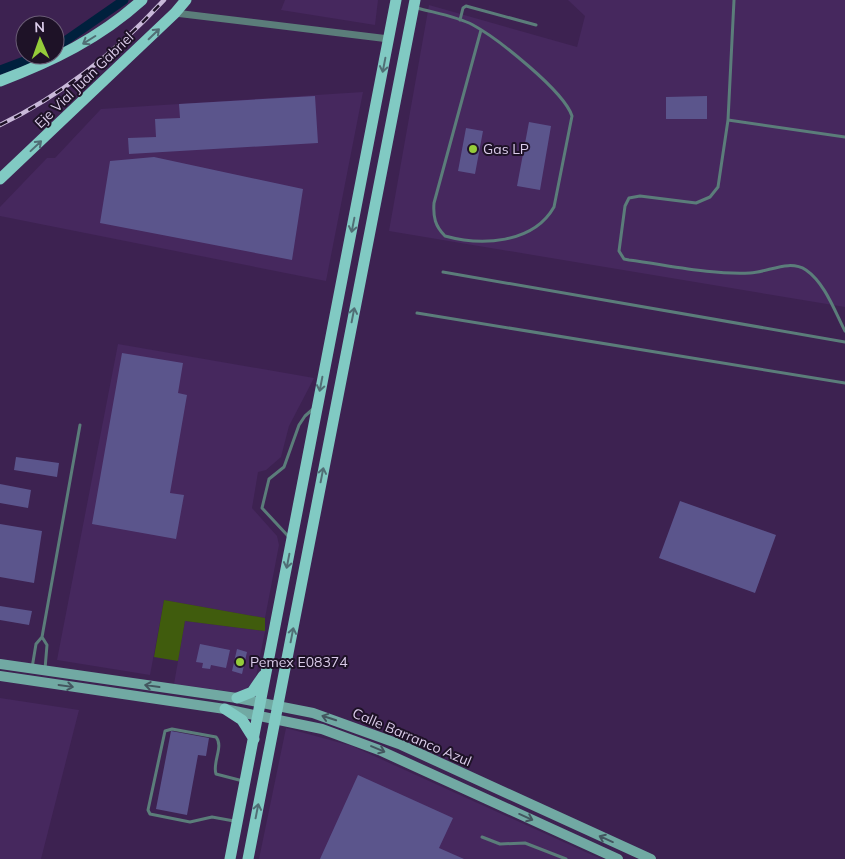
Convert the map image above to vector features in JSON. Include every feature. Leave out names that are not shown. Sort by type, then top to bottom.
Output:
[{"type":"main road","name":"Eje Vial Juan Gabriel","points":[[0,81],[77,48],[110,26],[142,0]]},
{"type":"main road","name":"Eje Vial Juan Gabriel","points":[[0,179],[175,13],[186,0]]},
{"type":"main road","points":[[230,859],[396,0]]},
{"type":"main road","points":[[248,859],[414,3]]},
{"type":"main road","points":[[372,128],[389,131]]},
{"type":"main road","points":[[238,698],[248,695],[256,689],[269,663]]},
{"type":"main road","name":"Calle Barranco Azul","points":[[0,664],[238,698],[313,713],[383,737],[651,859]]},
{"type":"main road","name":"Calle Barranco Azul","points":[[0,676],[225,709],[322,729],[379,750],[618,859]]},
{"type":"main road","points":[[154,699],[158,696],[182,698],[185,691]]},
{"type":"main road","points":[[225,709],[242,720],[254,740]]},
{"type":"street","points":[[175,13],[389,39]]},
{"type":"lane","points":[[734,0],[728,120],[721,181],[714,193],[704,201],[696,203],[640,196],[629,198],[625,206],[619,252],[621,256],[629,260],[741,273],[783,266],[800,267],[815,278],[845,331]]},
{"type":"lane","points":[[414,3],[481,30],[530,67],[565,103],[572,116],[554,207],[549,216],[540,225],[507,238],[479,241],[445,236],[435,224],[433,216],[434,203],[481,30]]},
{"type":"lane","points":[[460,20],[463,8],[466,6],[536,25]]},
{"type":"lane","points":[[728,120],[845,137]]},
{"type":"lane","points":[[443,272],[845,342]]},
{"type":"lane","points":[[417,313],[845,384]]},
{"type":"lane","points":[[292,540],[262,508],[269,479],[284,467],[301,420],[317,407]]},
{"type":"lane","points":[[32,668],[36,644],[42,637],[80,425]]},
{"type":"lane","points":[[42,637],[46,645],[43,682]]},
{"type":"lane","points":[[238,821],[212,817],[190,822],[150,814],[148,810],[165,731],[169,729],[216,737],[219,742],[216,774],[245,781]]},
{"type":"lane","points":[[482,838],[500,844],[525,843],[566,859]]},
{"type":"shaded area","points":[[285,0],[378,0],[375,25],[281,10]]},
{"type":"shaded area","points":[[568,0],[845,0],[845,307],[389,231],[429,5],[577,47],[585,16]]},
{"type":"shaded area","points":[[363,92],[326,281],[0,216],[0,207],[47,158],[55,158],[101,109]]},
{"type":"shaded area","points":[[118,344],[314,378],[289,426],[281,457],[266,470],[258,472],[252,508],[277,536],[279,545],[265,618],[164,600],[150,675],[57,660]]},
{"type":"shaded area","points":[[185,621],[265,631],[255,681],[241,693],[174,684]]},
{"type":"shaded area","points":[[0,698],[79,710],[41,859],[0,859]]},
{"type":"shaded area","points":[[286,728],[352,746],[601,859],[259,859]]},
{"type":"green space","points":[[164,600],[265,618],[265,631],[185,621],[178,661],[154,657]]},
{"type":"building","points":[[315,96],[318,143],[129,154],[128,138],[156,137],[155,119],[180,118],[179,104]]},
{"type":"building","points":[[707,96],[707,119],[666,119],[666,97]]},
{"type":"building","points":[[529,122],[551,126],[540,190],[517,186]]},
{"type":"building","points":[[466,128],[483,131],[475,174],[458,171]]},
{"type":"building","points":[[154,157],[303,189],[292,260],[100,223],[110,161]]},
{"type":"building","points":[[122,353],[183,363],[178,393],[187,395],[170,493],[184,495],[176,539],[92,524]]},
{"type":"building","points":[[16,457],[59,463],[57,477],[14,470]]},
{"type":"building","points":[[0,484],[31,490],[28,508],[0,503]]},
{"type":"building","points":[[680,501],[776,535],[755,593],[659,558]]},
{"type":"building","points":[[0,524],[42,531],[34,583],[0,577]]},
{"type":"building","points":[[0,606],[32,611],[29,625],[0,620]]},
{"type":"building","points":[[200,644],[230,650],[226,668],[211,665],[210,669],[202,668],[203,663],[196,662]]},
{"type":"building","name":"Pemex E08374","points":[[237,649],[247,652],[242,674],[232,671]]},
{"type":"building","points":[[171,731],[209,738],[206,756],[198,755],[187,815],[156,809]]},
{"type":"building","points":[[358,775],[453,818],[439,848],[464,859],[320,859]]},
{"type":"waterway","points":[[65,41],[124,0]]},
{"type":"waterway","points":[[0,70],[15,64]]},
{"type":"railway","points":[[0,125],[45,100],[88,70],[127,37],[164,0]]},
{"type":"place","name":"Gas LP","points":[[473,149]]},
{"type":"place","name":"Pemex E08374","points":[[240,662]]}]
